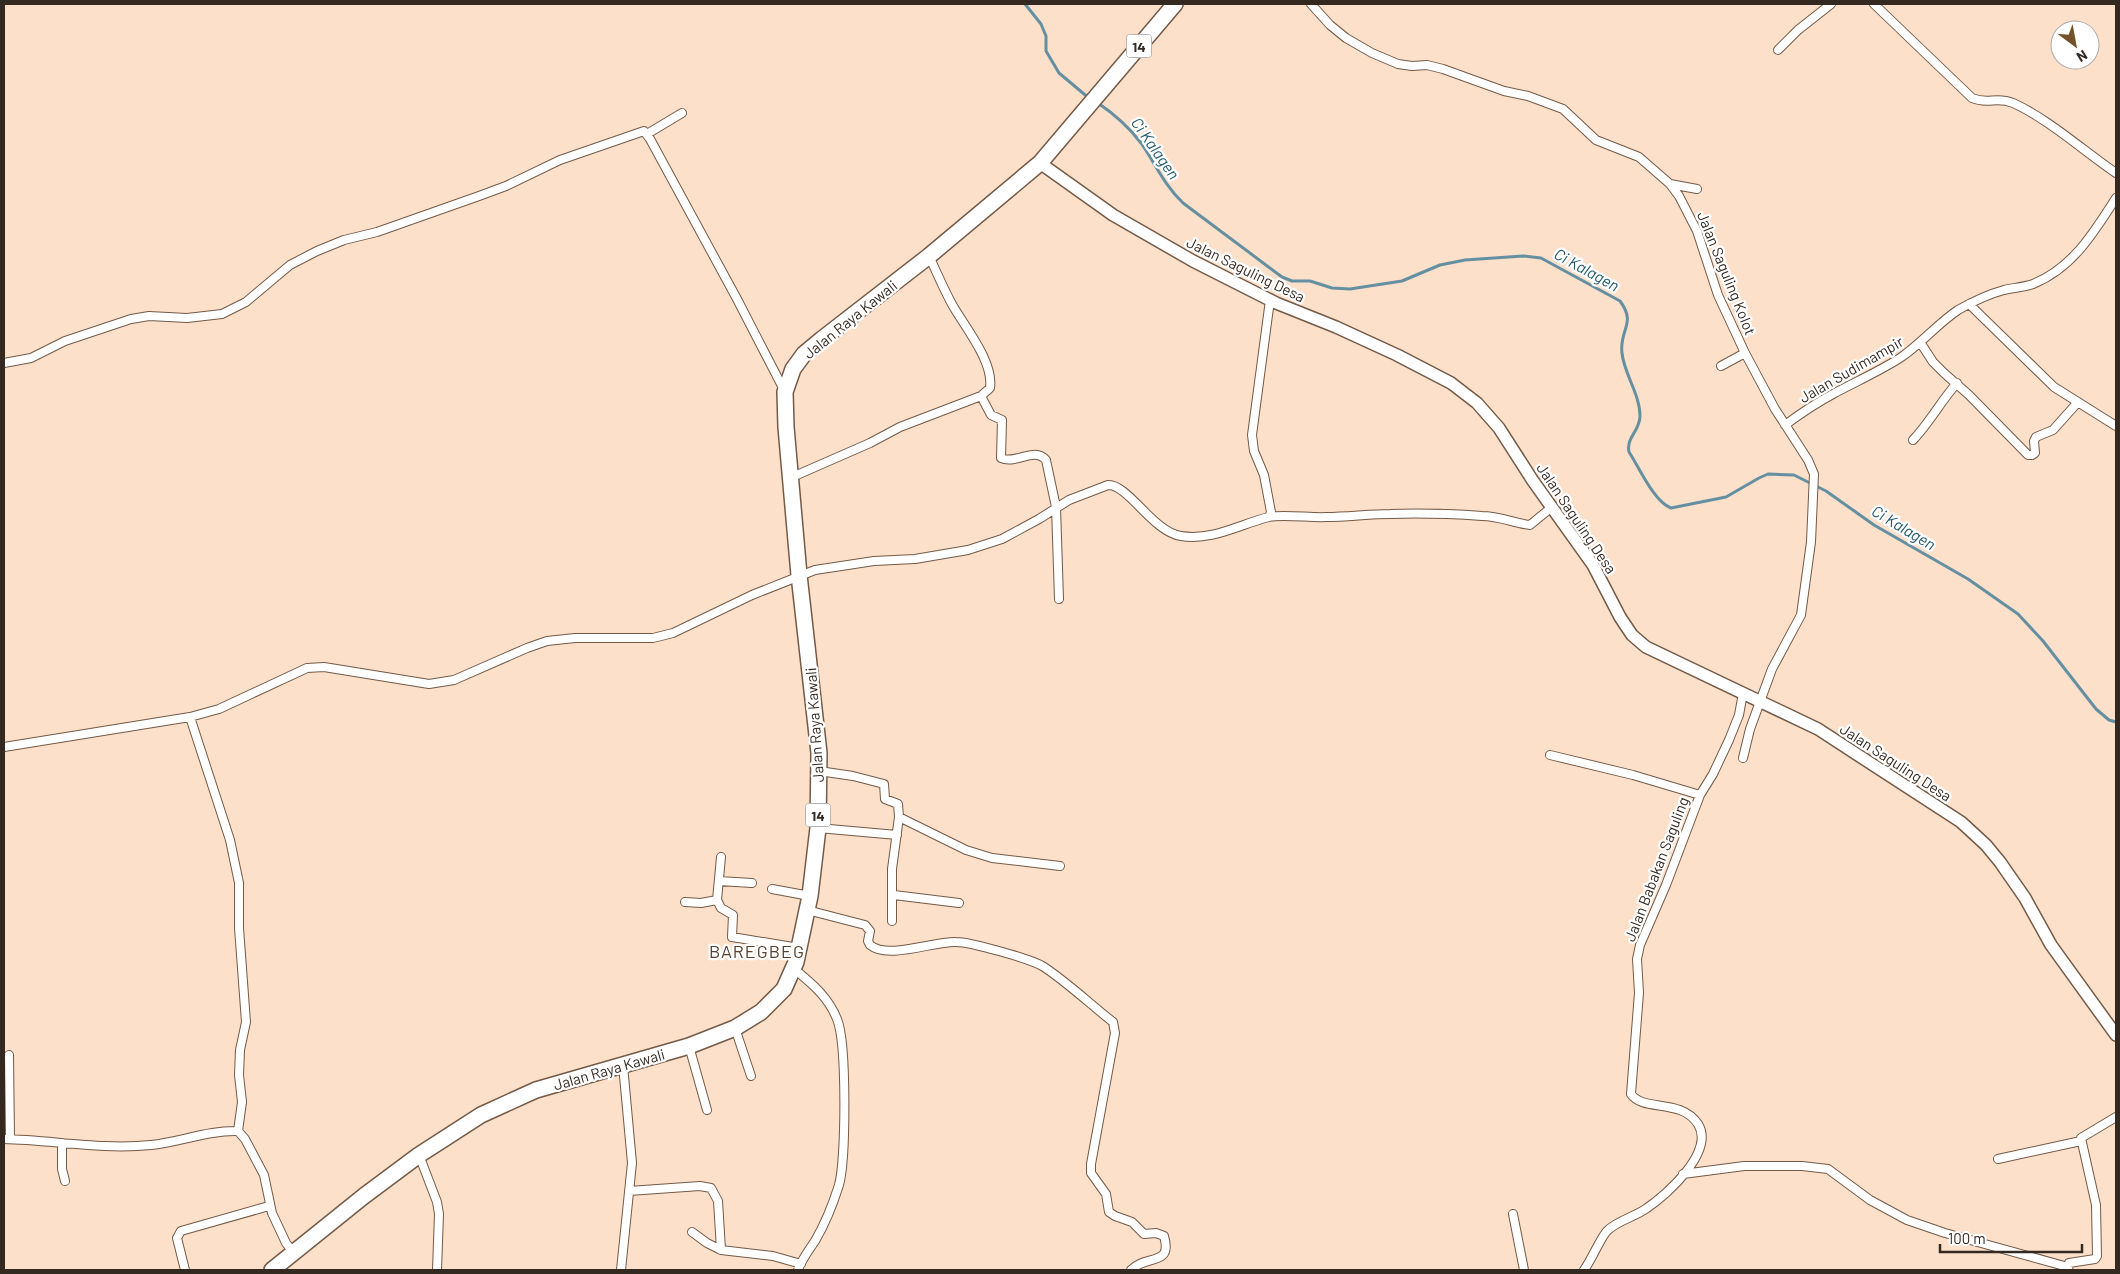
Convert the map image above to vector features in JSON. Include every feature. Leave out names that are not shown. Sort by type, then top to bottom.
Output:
[{"type":"highway","name":"14","points":[[1040,163],[1175,4]]},
{"type":"highway","name":"Jalan Raya Kawali","points":[[272,1270],[419,1155],[481,1115],[536,1090],[689,1046],[735,1028],[761,1012],[784,989],[799,948],[808,903],[818,828],[819,771],[819,753],[790,478],[785,392],[793,369],[804,354],[929,256],[1040,163]]},
{"type":"street","name":"Jalan Saguling Kolot","points":[[1311,4],[1330,25],[1346,38],[1372,53],[1398,64],[1412,66],[1427,65],[1443,69],[1504,91],[1528,96],[1563,108],[1596,140],[1639,157],[1670,184],[1697,231],[1718,295],[1746,353],[1785,425],[1808,460],[1814,479],[1811,542],[1801,614],[1772,669],[1743,758]]},
{"type":"street","points":[[1778,50],[1798,30],[1831,4]]},
{"type":"street","points":[[1874,4],[1972,98],[1981,102],[2001,99],[2024,109],[2116,174]]},
{"type":"street","points":[[647,134],[682,113]]},
{"type":"street","points":[[4,363],[31,358],[65,340],[131,320],[149,316],[187,318],[222,314],[246,302],[290,265],[317,251],[344,240],[377,232],[479,196],[506,186],[560,160],[644,131],[737,299],[785,392]]},
{"type":"street","name":"Jalan Saguling Desa","points":[[1040,163],[1113,214],[1193,261],[1270,300],[1336,327],[1451,383],[1477,403],[1499,428],[1593,565],[1632,636],[1646,647],[1818,729],[1953,817],[1986,845],[2025,898],[2051,945],[2116,1035]]},
{"type":"street","points":[[1670,184],[1697,188]]},
{"type":"street","name":"Jalan Sudimampir","points":[[1785,425],[1831,394],[1880,371],[1920,342],[1942,322],[1969,304],[2003,290],[2032,284],[2054,274],[2074,257],[2108,212],[2116,198]]},
{"type":"street","points":[[790,478],[907,424],[981,396],[990,388],[986,367],[978,347],[953,306],[929,256]]},
{"type":"street","points":[[1269,517],[1271,512],[1264,474],[1254,452],[1252,435],[1270,300]]},
{"type":"street","points":[[1969,304],[2054,387],[2116,426]]},
{"type":"street","points":[[1920,342],[1933,362],[1986,410],[2030,456],[2035,453],[2034,442],[2036,437],[2053,430],[2078,402]]},
{"type":"street","points":[[1721,366],[1746,353]]},
{"type":"street","points":[[1913,440],[1925,427],[1944,398],[1957,383]]},
{"type":"street","points":[[981,396],[991,415],[1002,420],[1002,458],[1007,460],[1036,454],[1046,460],[1056,507],[1059,599]]},
{"type":"street","points":[[4,747],[190,717],[219,709],[307,668],[324,667],[430,684],[454,680],[547,641],[575,638],[653,638],[673,633],[799,575],[830,567],[874,561],[915,559],[968,550],[1002,538],[1039,519],[1068,500],[1113,485],[1122,490],[1160,526],[1179,536],[1194,537],[1225,532],[1269,517],[1390,514],[1484,516],[1504,518],[1530,525],[1552,507]]},
{"type":"street","name":"Jalan Babakan Saguling","points":[[1683,1174],[1698,1156],[1702,1145],[1703,1136],[1698,1124],[1690,1114],[1681,1109],[1639,1101],[1631,1094],[1639,992],[1636,976],[1637,959],[1640,945],[1666,885],[1700,794],[1713,774],[1730,740],[1739,716],[1743,693]]},
{"type":"street","points":[[190,717],[230,840],[239,883],[240,937],[246,1022],[240,1050],[239,1075],[242,1102],[238,1132]]},
{"type":"street","points":[[1550,755],[1633,775],[1700,794]]},
{"type":"street","points":[[819,771],[853,776],[884,784],[884,798],[896,802],[899,817],[892,869],[894,895],[892,920]]},
{"type":"street","points":[[899,817],[961,848],[992,858],[1060,866]]},
{"type":"street","points":[[818,828],[897,835]]},
{"type":"street","points":[[720,857],[717,900],[721,908],[732,915],[731,933],[736,939],[799,948]]},
{"type":"street","points":[[719,881],[752,883]]},
{"type":"street","points":[[772,889],[866,925],[870,931],[868,941],[870,945],[881,950],[914,948],[954,942],[971,944],[1042,966],[1112,1022],[1115,1033],[1091,1164],[1091,1174],[1106,1194],[1108,1209],[1111,1214],[1132,1222],[1144,1234],[1156,1233],[1164,1236],[1167,1248],[1166,1252],[1161,1256],[1138,1265],[1131,1270]]},
{"type":"street","points":[[894,895],[959,903]]},
{"type":"street","points":[[685,902],[701,903],[717,900]]},
{"type":"street","points":[[692,1232],[721,1250],[773,1256],[799,1267],[816,1239],[840,1183],[843,1163],[843,1049],[838,1020],[829,1003],[816,986],[793,968]]},
{"type":"street","points":[[735,1028],[751,1076]]},
{"type":"street","points":[[689,1046],[706,1110]]},
{"type":"street","points":[[9,1055],[7,1139],[150,1145],[219,1133],[238,1132],[246,1139],[264,1175],[269,1206],[286,1243],[293,1252]]},
{"type":"street","points":[[622,1270],[631,1146],[623,1065]]},
{"type":"street","points":[[1584,1270],[1607,1231],[1646,1210],[1662,1197],[1683,1174],[1744,1166],[1802,1166],[1828,1169],[1870,1200],[1907,1220],[2068,1269],[2069,1263],[2095,1259],[2097,1256],[2096,1202],[2081,1138],[2116,1117]]},
{"type":"street","points":[[1998,1158],[2081,1141]]},
{"type":"street","points":[[62,1142],[62,1169],[65,1181]]},
{"type":"street","points":[[419,1155],[434,1194],[439,1214],[437,1270]]},
{"type":"street","points":[[629,1192],[700,1186],[711,1188],[718,1201],[721,1250]]},
{"type":"street","points":[[185,1270],[177,1238],[181,1231],[269,1206]]},
{"type":"street","points":[[1513,1214],[1524,1270]]},
{"type":"waterway","name":"Ci Kalagen","points":[[1025,4],[1041,24],[1046,36],[1046,51],[1059,73],[1090,99]]},
{"type":"waterway","name":"Ci Kalagen","points":[[1098,103],[1121,121],[1136,137],[1165,181],[1183,203],[1282,277],[1292,281],[1310,281],[1332,288],[1350,289],[1402,281],[1440,265],[1465,260],[1523,256],[1541,258],[1620,301],[1627,315],[1622,345],[1623,361],[1637,400],[1640,416],[1638,426],[1629,442],[1629,452],[1647,483],[1659,499],[1671,508],[1726,497],[1768,474],[1794,475],[1826,491],[1874,525],[1968,579],[2018,614],[2043,641],[2096,709],[2109,720],[2116,722]]},
{"type":"district","name":"BAREGBEG","points":[[757,951]]}]
